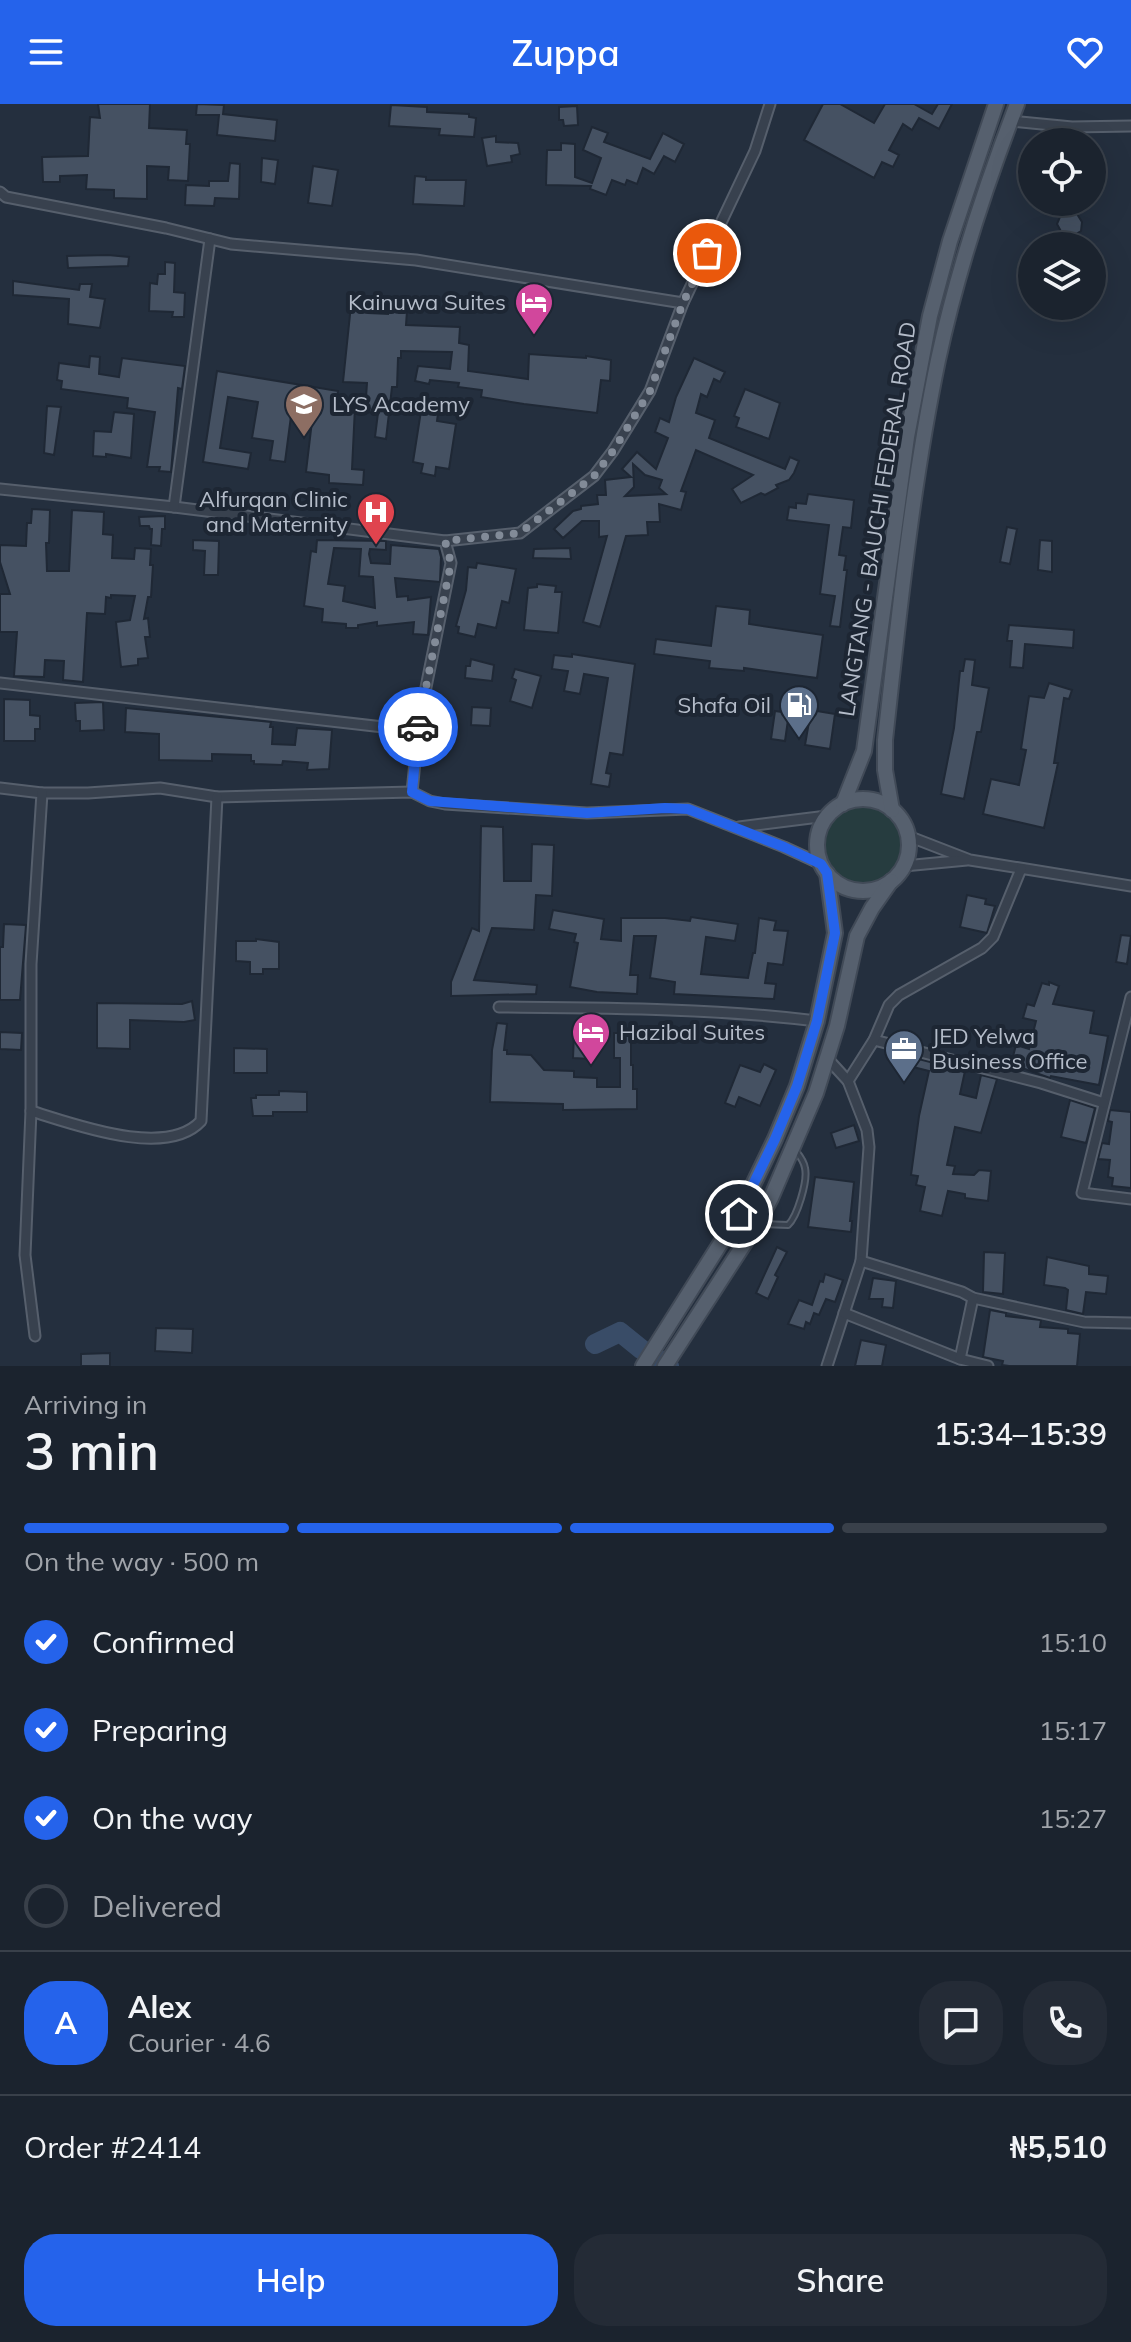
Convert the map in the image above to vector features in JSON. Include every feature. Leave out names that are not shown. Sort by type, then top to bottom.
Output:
[{"type":"main road","name":"LANGTANG - BAUCHI FEDERAL ROAD","points":[[843,804],[864,751],[907,437],[930,316],[950,241],[996,104]]},
{"type":"main road","name":"LANGTANG - BAUCHI FEDERAL ROAD","points":[[892,810],[885,770],[885,740],[925,433],[954,294],[976,219],[1017,104]]},
{"type":"main road","points":[[643,1366],[752,1189],[797,1086],[817,1021],[835,933],[824,869],[818,855],[818,834],[827,816],[843,804],[864,799],[883,804],[905,826],[909,846],[904,866],[872,908],[857,936],[837,1026],[794,1148],[757,1224],[665,1366]]},
{"type":"main road","points":[[824,869],[842,886],[852,890],[873,890],[891,881]]},
{"type":"street","points":[[0,489],[445,541],[520,533],[594,476],[650,391],[683,303],[755,151],[770,104]]},
{"type":"street","points":[[1010,121],[1072,127],[1131,126]]},
{"type":"street","points":[[0,192],[6,197],[231,244],[416,260],[683,303]]},
{"type":"street","points":[[174,507],[210,239]]},
{"type":"street","points":[[412,792],[418,731],[451,563],[445,541]]},
{"type":"street","points":[[0,683],[418,731]]},
{"type":"street","points":[[0,788],[42,793],[160,788],[217,797],[412,792],[445,804],[587,813],[688,809],[735,827],[824,869]]},
{"type":"street","points":[[35,1336],[25,1255],[31,1111],[31,964],[42,793]]},
{"type":"street","points":[[31,1111],[111,1134],[152,1139],[192,1132],[201,1121],[217,797]]},
{"type":"street","points":[[735,827],[827,816]]},
{"type":"street","points":[[908,836],[970,860],[1131,886]]},
{"type":"street","points":[[904,866],[970,860]]},
{"type":"street","points":[[848,1081],[874,1040],[889,1005],[899,995],[982,948],[993,937],[1021,869]]},
{"type":"street","points":[[1131,996],[1082,1193],[1131,1199]]},
{"type":"street","points":[[499,1007],[688,1009],[817,1021]]},
{"type":"street","points":[[874,1040],[1041,1083],[1104,1103]]},
{"type":"street","points":[[827,1058],[848,1081],[867,1130],[869,1147],[861,1261],[827,1366]]},
{"type":"street","points":[[861,1261],[973,1298],[1084,1322],[1131,1323]]},
{"type":"street","points":[[960,1359],[973,1298]]},
{"type":"street","points":[[844,1313],[960,1359],[988,1366]]},
{"type":"lane","points":[[757,1224],[788,1225],[795,1218],[805,1167],[794,1148]]},
{"type":"green space","points":[[863,805],[878,808],[891,817],[900,830],[903,845],[900,860],[891,873],[878,882],[863,885],[848,882],[835,873],[826,860],[823,845],[826,830],[835,817],[848,808]]},
{"type":"building","points":[[98,104],[150,104],[149,128],[187,130],[186,144],[190,144],[188,181],[168,180],[169,167],[147,166],[147,199],[114,198],[114,190],[86,189],[87,175],[60,176],[60,182],[43,182],[42,157],[88,156],[90,117],[100,118]]},
{"type":"building","points":[[197,104],[224,105],[223,114],[277,120],[275,141],[217,135],[219,115],[196,115]]},
{"type":"building","points":[[823,104],[840,104],[874,123],[885,104],[914,104],[932,114],[938,104],[952,104],[939,129],[919,118],[912,130],[903,124],[889,150],[899,155],[893,167],[882,162],[874,178],[804,140]]},
{"type":"building","points":[[391,105],[427,107],[427,112],[469,114],[469,117],[476,118],[474,137],[439,135],[440,129],[389,126]]},
{"type":"building","points":[[577,106],[578,125],[564,126],[563,120],[559,120],[559,107]]},
{"type":"building","points":[[592,127],[608,133],[604,142],[650,159],[663,133],[684,144],[675,162],[664,156],[654,174],[643,168],[637,184],[627,180],[625,185],[612,180],[606,195],[590,189],[591,186],[546,185],[547,150],[561,150],[561,143],[575,144],[575,177],[592,183],[601,158],[583,150]]},
{"type":"building","points":[[496,136],[496,142],[518,143],[520,154],[511,156],[512,162],[487,166],[482,138]]},
{"type":"building","points":[[262,158],[278,160],[275,184],[261,182]]},
{"type":"building","points":[[230,163],[240,164],[239,199],[215,198],[214,206],[185,205],[186,185],[209,186],[209,181],[228,181]]},
{"type":"building","points":[[313,166],[338,170],[332,206],[308,203]]},
{"type":"building","points":[[415,176],[426,177],[426,180],[466,180],[464,206],[413,204]]},
{"type":"building","points":[[1060,216],[1078,216],[1082,222],[1079,232],[1061,232],[1057,224]]},
{"type":"building","points":[[67,256],[129,257],[128,266],[68,268]]},
{"type":"building","points":[[165,262],[175,263],[174,292],[185,293],[184,317],[172,317],[173,312],[149,311],[150,283],[157,284],[158,274],[165,274]]},
{"type":"building","points":[[13,281],[79,290],[80,284],[92,284],[90,297],[105,299],[100,328],[68,324],[69,299],[13,295]]},
{"type":"building","points":[[351,305],[369,307],[369,313],[407,311],[406,325],[460,327],[459,343],[469,345],[468,371],[528,379],[529,354],[586,356],[611,360],[610,381],[601,380],[597,413],[524,404],[481,397],[482,390],[458,387],[459,383],[415,381],[418,366],[450,369],[452,352],[401,351],[397,387],[392,387],[386,439],[375,437],[378,413],[365,412],[367,383],[343,382]]},
{"type":"building","points":[[90,356],[100,357],[99,374],[119,377],[122,358],[185,366],[182,389],[178,388],[171,472],[159,471],[160,467],[147,467],[155,412],[127,408],[128,398],[61,389],[62,381],[57,380],[59,363],[89,367]]},
{"type":"building","points":[[694,358],[725,372],[720,382],[714,379],[707,397],[701,394],[696,413],[715,420],[709,438],[785,469],[790,457],[799,461],[789,480],[776,485],[778,488],[741,503],[732,489],[753,475],[696,450],[681,491],[686,492],[681,510],[659,504],[660,522],[647,522],[648,535],[626,536],[600,627],[583,622],[607,536],[599,537],[599,521],[582,521],[563,538],[554,529],[581,506],[598,504],[597,495],[606,495],[605,480],[631,477],[622,469],[637,452],[656,469],[668,438],[655,432],[660,418],[669,422],[676,397]],"holes":[[[633,464],[645,475],[662,480],[659,488],[666,494],[625,496],[634,487]]]},
{"type":"building","points":[[217,371],[338,391],[336,406],[355,407],[352,469],[364,470],[363,485],[329,483],[329,475],[306,472],[314,404],[293,401],[285,462],[270,460],[273,441],[252,438],[258,402],[228,397],[220,448],[251,453],[248,469],[203,462]]},
{"type":"building","points":[[745,389],[780,403],[769,439],[736,427],[739,418],[734,416]]},
{"type":"building","points":[[47,406],[61,407],[54,455],[44,453]]},
{"type":"building","points":[[421,411],[438,414],[437,421],[456,424],[449,469],[436,467],[435,476],[421,473],[423,464],[413,462]]},
{"type":"building","points":[[114,412],[134,414],[131,458],[106,454],[106,457],[93,456],[94,431],[111,432]]},
{"type":"building","points":[[808,494],[854,500],[851,528],[843,527],[839,555],[846,556],[844,570],[847,570],[840,627],[830,626],[835,596],[820,594],[829,525],[787,520],[789,507],[796,508],[796,503],[806,504]]},
{"type":"building","points":[[32,509],[50,510],[47,571],[69,571],[72,510],[104,512],[103,534],[113,535],[112,558],[134,559],[135,548],[151,549],[151,597],[148,597],[144,619],[148,618],[150,637],[145,637],[148,658],[138,659],[138,665],[121,667],[116,622],[130,620],[135,596],[111,595],[111,598],[106,597],[105,614],[87,613],[83,682],[63,680],[64,661],[45,660],[44,677],[14,676],[17,632],[0,632],[0,594],[10,594],[0,562],[0,545],[26,546],[27,523],[31,523]]},
{"type":"building","points":[[165,516],[161,546],[151,545],[152,529],[140,526],[139,517]]},
{"type":"building","points":[[1007,527],[1017,529],[1010,564],[1000,562]]},
{"type":"building","points":[[193,540],[219,541],[218,575],[204,575],[205,551],[193,550]]},
{"type":"building","points":[[317,540],[386,541],[386,550],[370,549],[369,554],[371,563],[390,564],[391,545],[439,549],[440,582],[395,578],[397,597],[408,596],[408,600],[431,597],[428,635],[413,634],[414,622],[377,626],[377,622],[346,628],[346,624],[322,622],[323,609],[304,606],[311,551],[316,552]],"holes":[[[334,548],[361,549],[359,576],[373,577],[375,608],[343,601],[345,586],[328,584]]]},
{"type":"building","points":[[1040,540],[1052,541],[1052,572],[1038,570]]},
{"type":"building","points":[[570,548],[571,559],[533,558],[534,549]]},
{"type":"building","points":[[477,563],[516,569],[509,603],[502,601],[496,628],[478,624],[475,637],[458,633],[459,627],[456,626],[466,590],[468,567],[476,568]]},
{"type":"building","points":[[537,584],[556,586],[555,592],[562,592],[558,633],[524,630],[528,588],[537,587]]},
{"type":"building","points":[[716,606],[750,610],[749,624],[823,635],[817,678],[744,668],[744,671],[709,668],[710,661],[654,654],[656,639],[711,646]]},
{"type":"building","points":[[1009,625],[1074,630],[1073,648],[1025,644],[1023,668],[1010,667],[1012,641],[1007,641]]},
{"type":"building","points":[[572,654],[635,664],[623,755],[610,753],[606,773],[611,774],[609,787],[591,784],[608,678],[584,674],[580,694],[564,691],[568,671],[552,669],[554,655],[572,657]]},
{"type":"building","points":[[471,659],[494,665],[492,681],[465,678],[466,666],[470,666]]},
{"type":"building","points":[[965,659],[975,660],[972,685],[989,688],[964,799],[941,794],[954,728],[960,671],[963,671]]},
{"type":"building","points":[[515,669],[541,676],[532,708],[510,701],[516,680],[512,678]]},
{"type":"building","points":[[1049,683],[1072,690],[1069,699],[1064,698],[1054,763],[1058,763],[1044,828],[983,814],[991,779],[1019,785],[1026,750],[1021,749],[1029,696],[1044,698]]},
{"type":"building","points":[[4,699],[30,700],[30,715],[40,716],[40,729],[35,729],[35,741],[4,741]]},
{"type":"building","points":[[103,702],[104,730],[80,731],[75,703]]},
{"type":"building","points":[[472,707],[491,708],[490,726],[471,725]]},
{"type":"building","points":[[126,708],[271,722],[272,744],[295,745],[297,728],[332,730],[329,769],[307,770],[308,763],[283,761],[282,765],[254,764],[251,755],[212,754],[212,761],[159,760],[159,734],[125,732]]},
{"type":"building","points":[[811,710],[835,714],[830,749],[805,745]]},
{"type":"building","points":[[775,711],[789,713],[785,741],[771,739]]},
{"type":"building","points":[[481,826],[503,827],[504,881],[531,881],[532,844],[554,845],[552,896],[536,895],[534,930],[492,928],[474,980],[537,985],[536,994],[451,996],[451,982],[472,928],[479,931]]},
{"type":"building","points":[[967,895],[986,899],[985,904],[995,906],[987,933],[960,927]]},
{"type":"building","points":[[553,910],[604,919],[601,939],[621,941],[621,918],[690,921],[691,917],[738,924],[735,941],[706,937],[701,974],[748,978],[759,918],[776,921],[774,930],[788,931],[783,965],[768,963],[765,983],[776,984],[774,999],[674,994],[675,982],[650,978],[656,936],[634,936],[630,975],[638,975],[637,994],[570,987],[578,943],[574,942],[576,934],[549,929]]},
{"type":"building","points":[[4,924],[26,925],[20,1000],[0,1000],[0,947],[3,947]]},
{"type":"building","points":[[1121,935],[1131,936],[1127,964],[1116,962]]},
{"type":"building","points":[[256,939],[279,942],[279,969],[263,969],[263,974],[250,974],[250,962],[236,961],[236,941]]},
{"type":"building","points":[[1049,982],[1059,986],[1053,1004],[1094,1011],[1090,1033],[1108,1036],[1099,1085],[1050,1078],[1011,1064],[1016,1045],[1029,1049],[1036,1021],[1023,1018],[1027,1004],[1034,1006],[1042,983],[1049,985]]},
{"type":"building","points":[[192,1001],[195,1020],[130,1020],[130,1049],[97,1048],[97,1003],[182,1004]]},
{"type":"building","points":[[497,1023],[507,1024],[504,1050],[507,1054],[531,1055],[544,1070],[574,1071],[574,1077],[597,1078],[597,1087],[620,1087],[620,1058],[614,1058],[614,1033],[631,1033],[631,1065],[633,1089],[637,1089],[637,1109],[563,1110],[563,1104],[490,1102],[492,1050]]},
{"type":"building","points":[[0,1032],[22,1033],[21,1050],[0,1049]]},
{"type":"building","points":[[574,1034],[596,1035],[591,1059],[573,1058]]},
{"type":"building","points":[[234,1048],[267,1049],[267,1073],[234,1073]]},
{"type":"building","points":[[907,1056],[965,1071],[960,1094],[976,1098],[981,1075],[997,1079],[981,1133],[955,1127],[947,1165],[955,1166],[953,1174],[974,1175],[979,1170],[991,1171],[988,1201],[965,1198],[965,1194],[948,1191],[942,1216],[920,1211],[925,1187],[916,1185],[918,1176],[911,1175],[929,1071],[905,1065]]},
{"type":"building","points":[[764,1064],[776,1070],[760,1106],[739,1097],[735,1107],[725,1103],[740,1065],[760,1072]]},
{"type":"building","points":[[279,1091],[307,1092],[307,1112],[273,1112],[273,1116],[253,1116],[251,1098],[256,1098],[256,1095],[279,1095]]},
{"type":"building","points":[[1070,1100],[1095,1108],[1086,1143],[1061,1137]]},
{"type":"building","points":[[1110,1110],[1131,1112],[1131,1188],[1112,1186],[1113,1178],[1108,1177],[1110,1160],[1098,1159],[1102,1143],[1109,1144]]},
{"type":"building","points":[[854,1125],[859,1141],[836,1148],[831,1133]]},
{"type":"building","points":[[815,1177],[854,1182],[851,1232],[808,1227]]},
{"type":"building","points":[[777,1247],[787,1252],[775,1275],[778,1277],[768,1299],[756,1293]]},
{"type":"building","points":[[984,1252],[1005,1253],[1003,1294],[983,1292]]},
{"type":"building","points":[[1047,1257],[1089,1266],[1089,1274],[1108,1276],[1106,1294],[1086,1292],[1083,1314],[1066,1310],[1068,1290],[1044,1285]]},
{"type":"building","points":[[825,1274],[843,1280],[835,1302],[826,1299],[819,1315],[814,1313],[810,1324],[806,1322],[804,1329],[788,1324],[799,1300],[812,1305]]},
{"type":"building","points":[[873,1278],[896,1281],[893,1308],[882,1307],[883,1299],[869,1299]]},
{"type":"building","points":[[990,1310],[1006,1313],[1006,1316],[1041,1320],[1040,1327],[1068,1329],[1068,1333],[1080,1334],[1077,1366],[1009,1366],[1002,1365],[1003,1361],[983,1357]]},
{"type":"building","points":[[156,1328],[193,1329],[192,1353],[155,1351]]},
{"type":"building","points":[[861,1340],[886,1345],[882,1366],[855,1366]]},
{"type":"building","points":[[110,1353],[110,1366],[81,1366],[81,1354]]},
{"type":"waterway","points":[[595,1344],[620,1332],[669,1366]]},
{"type":"way so far","points":[[418,727],[451,563],[445,541],[520,533],[594,476],[650,391],[683,303],[707,253]]},
{"type":"place","name":"Kainuwa Suites","points":[[534,336]]},
{"type":"place","name":"LYS Academy","points":[[304,438]]},
{"type":"place","name":"Alfurqan Clinic and Maternity","points":[[376,546]]},
{"type":"place","name":"Shafa Oil","points":[[799,739]]},
{"type":"place","name":"Hazibal Suites","points":[[591,1066]]},
{"type":"place","name":"JED Yelwa Business Office","points":[[904,1083]]},
{"type":"route","points":[[418,727],[412,792],[430,801],[587,813],[688,809],[821,864],[827,873],[835,933],[817,1021],[797,1086],[739,1214]]}]
